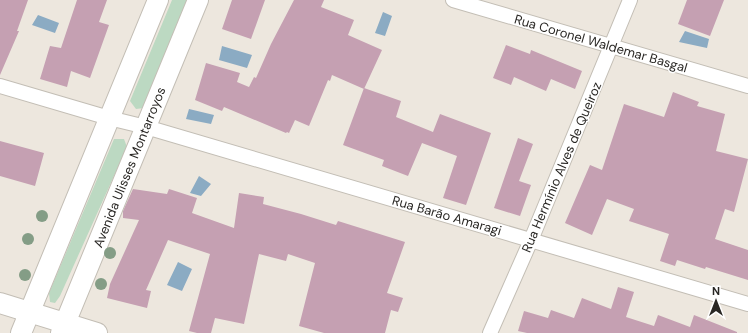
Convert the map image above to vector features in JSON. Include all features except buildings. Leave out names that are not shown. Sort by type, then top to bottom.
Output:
[{"type":"main road","points":[[21,333],[158,0]]},
{"type":"main road","name":"Avenida Ulisses Montarroyos","points":[[63,328],[198,0]]},
{"type":"main road","points":[[0,303],[30,312],[63,328],[97,333]]},
{"type":"street","name":"Rua Coronel Waldemar Basgal","points":[[453,0],[748,86]]},
{"type":"street","name":"Rua Hermínio Alves de Queiroz","points":[[490,333],[531,240],[630,0]]},
{"type":"street","name":"Rua Barão Amaragi","points":[[0,86],[109,118],[146,127],[748,304]]},
{"type":"green space","points":[[172,0],[189,0],[144,108],[136,109],[130,101]]},
{"type":"green space","points":[[114,139],[124,139],[127,147],[60,296],[55,303],[50,302],[49,293]]},
{"type":"water","points":[[383,12],[392,16],[385,36],[375,33]]},
{"type":"water","points":[[38,15],[59,23],[55,33],[32,25]]},
{"type":"water","points":[[685,31],[709,39],[707,48],[679,42]]},
{"type":"water","points":[[222,46],[252,55],[247,68],[219,60]]},
{"type":"water","points":[[189,109],[214,115],[211,124],[186,119]]},
{"type":"water","points":[[199,176],[211,184],[201,196],[190,193]]},
{"type":"water","points":[[178,262],[192,269],[182,291],[167,285]]}]
